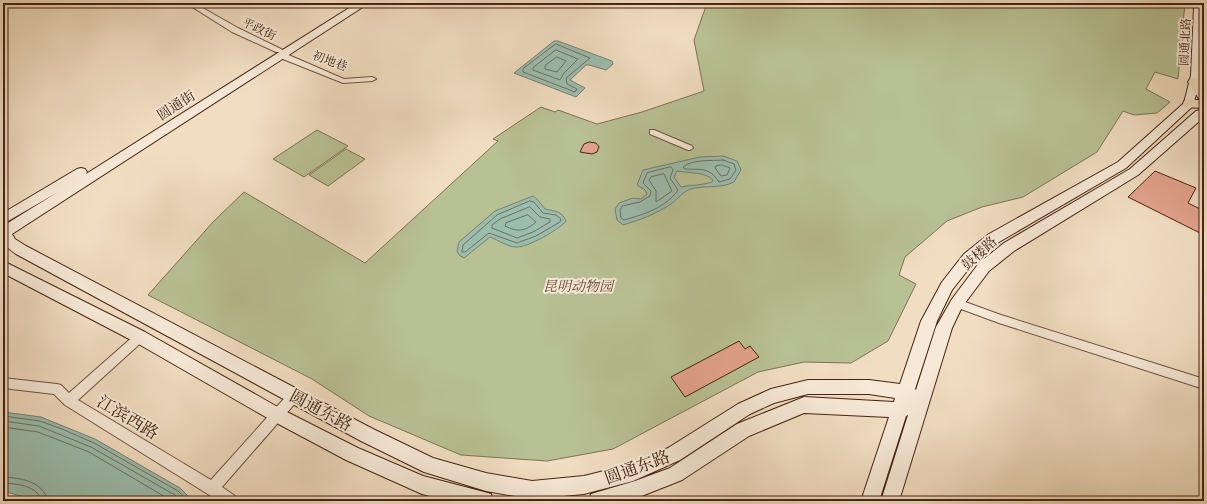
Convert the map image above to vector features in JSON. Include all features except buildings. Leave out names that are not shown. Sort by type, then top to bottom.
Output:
[{"type":"main road","name":"圆通街","points":[[3,232],[280,53],[354,3]]},
{"type":"main road","name":"圆通街","points":[[3,220],[364,3]]},
{"type":"main road","name":"圆通北路","points":[[1194,82],[1196,75],[1199,7],[1201,3]]},
{"type":"main road","points":[[1194,82],[1200,106]]},
{"type":"main road","name":"鼓楼路","points":[[914,397],[933,368],[944,327],[957,303],[984,267],[1010,247],[1134,172],[1200,106]]},
{"type":"main road","name":"鼓楼路","points":[[890,501],[914,397],[929,321],[947,286],[969,258],[994,238],[1122,165],[1200,106]]},
{"type":"main road","name":"圆通东路","points":[[3,232],[10,243],[21,250],[294,396],[430,466],[486,482],[532,490],[584,485],[633,472],[674,454],[744,409],[771,396],[808,387],[869,387],[914,397]]},
{"type":"main road","name":"圆通东路","points":[[3,266],[140,337],[277,416],[352,454],[422,485],[484,501]]},
{"type":"main road","name":"圆通东路","points":[[598,501],[635,490],[676,474],[743,430],[804,405],[901,410],[914,397]]},
{"type":"main road","points":[[870,501],[901,410]]},
{"type":"street","name":"平政街","points":[[190,3],[235,30],[280,53]]},
{"type":"street","name":"初地巷","points":[[280,53],[343,80],[355,82],[372,79]]},
{"type":"street","points":[[652,132],[690,148]]},
{"type":"street","points":[[957,303],[999,319],[1204,384]]},
{"type":"street","points":[[70,401],[140,337]]},
{"type":"street","name":"江滨西路","points":[[3,383],[57,389],[70,401],[212,488],[230,501]]},
{"type":"street","points":[[212,488],[294,396]]},
{"type":"green space","name":"昆明动物园","points":[[710,3],[1185,3],[1178,79],[1155,72],[1146,89],[1170,102],[1157,113],[1134,115],[1123,111],[1097,152],[1023,197],[982,207],[947,221],[905,257],[899,275],[916,284],[888,341],[851,363],[804,362],[758,372],[613,449],[547,461],[461,455],[369,416],[312,379],[148,295],[213,222],[244,192],[365,263],[498,141],[493,139],[541,107],[555,112],[558,110],[597,124],[642,112],[704,91],[694,40],[706,6]]},
{"type":"green space","points":[[317,130],[348,146],[304,177],[273,159]]},
{"type":"green space","points":[[346,149],[365,159],[328,186],[309,175]]},
{"type":"water","points":[[554,41],[558,41],[612,61],[613,64],[606,70],[586,65],[570,80],[585,88],[576,97],[514,73]]},
{"type":"water","points":[[723,156],[737,161],[741,170],[734,182],[688,190],[671,204],[659,211],[630,223],[623,225],[617,220],[615,209],[619,203],[633,198],[641,199],[647,194],[645,190],[637,185],[643,170],[700,157]],"holes":[[[677,171],[702,174],[711,178],[713,181],[681,187],[674,177]]]},
{"type":"water","points":[[533,196],[545,209],[560,213],[566,221],[550,233],[528,244],[513,247],[490,237],[464,258],[459,255],[457,251],[459,242],[495,211]]},
{"type":"water","points":[[3,412],[41,417],[95,439],[180,488],[193,501],[38,501],[3,491]]}]
